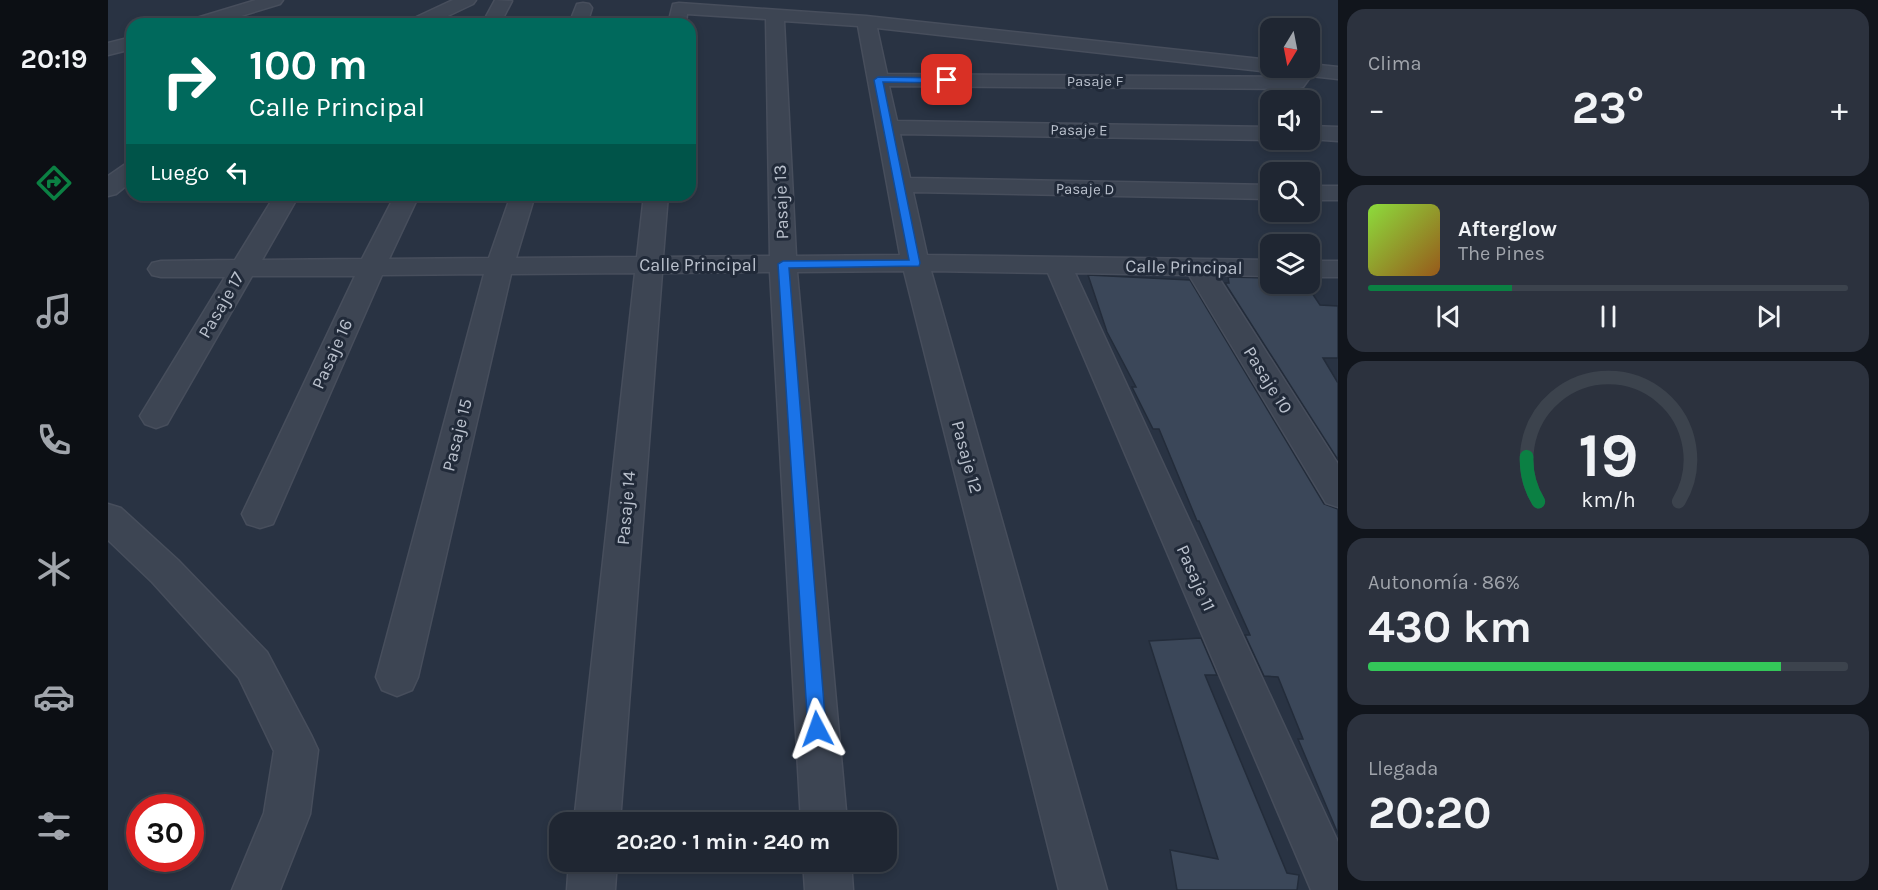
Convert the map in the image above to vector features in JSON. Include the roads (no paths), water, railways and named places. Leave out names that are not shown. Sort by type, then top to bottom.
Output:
[{"type":"street","points":[[216,18],[274,0]]},
{"type":"street","points":[[429,18],[467,0]]},
{"type":"street","points":[[495,18],[503,1]]},
{"type":"street","points":[[678,16],[775,14],[866,21],[1260,65]]},
{"type":"street","name":"Pasaje 13","points":[[775,14],[783,264],[823,812]]},
{"type":"street","name":"Pasaje 12","points":[[866,21],[915,263],[1083,890]]},
{"type":"street","points":[[108,49],[126,44]]},
{"type":"street","points":[[1320,72],[1338,74]]},
{"type":"street","name":"Pasaje F","points":[[878,80],[1296,82],[1299,78]]},
{"type":"street","name":"Pasaje E","points":[[887,127],[1260,133]]},
{"type":"street","points":[[1320,133],[1338,134]]},
{"type":"street","points":[[108,189],[126,175]]},
{"type":"street","name":"Pasaje D","points":[[899,185],[1260,192]]},
{"type":"street","points":[[1320,193],[1338,193]]},
{"type":"street","name":"Pasaje 17","points":[[156,416],[283,201]]},
{"type":"street","name":"Pasaje 16","points":[[260,514],[404,201]]},
{"type":"street","name":"Pasaje 15","points":[[397,677],[500,266],[521,201]]},
{"type":"street","name":"Pasaje 14","points":[[598,812],[655,201]]},
{"type":"street","name":"Calle Principal","points":[[161,268],[915,263],[1260,268]]},
{"type":"street","name":"Pasaje 11","points":[[1058,265],[1335,890]]},
{"type":"street","name":"Pasaje 10","points":[[1198,267],[1338,493]]},
{"type":"street","points":[[1320,269],[1338,269]]},
{"type":"street","points":[[108,518],[165,571],[253,665],[296,750],[287,814],[256,890]]},
{"type":"street","points":[[591,890],[592,872]]},
{"type":"street","points":[[828,872],[829,890]]}]
